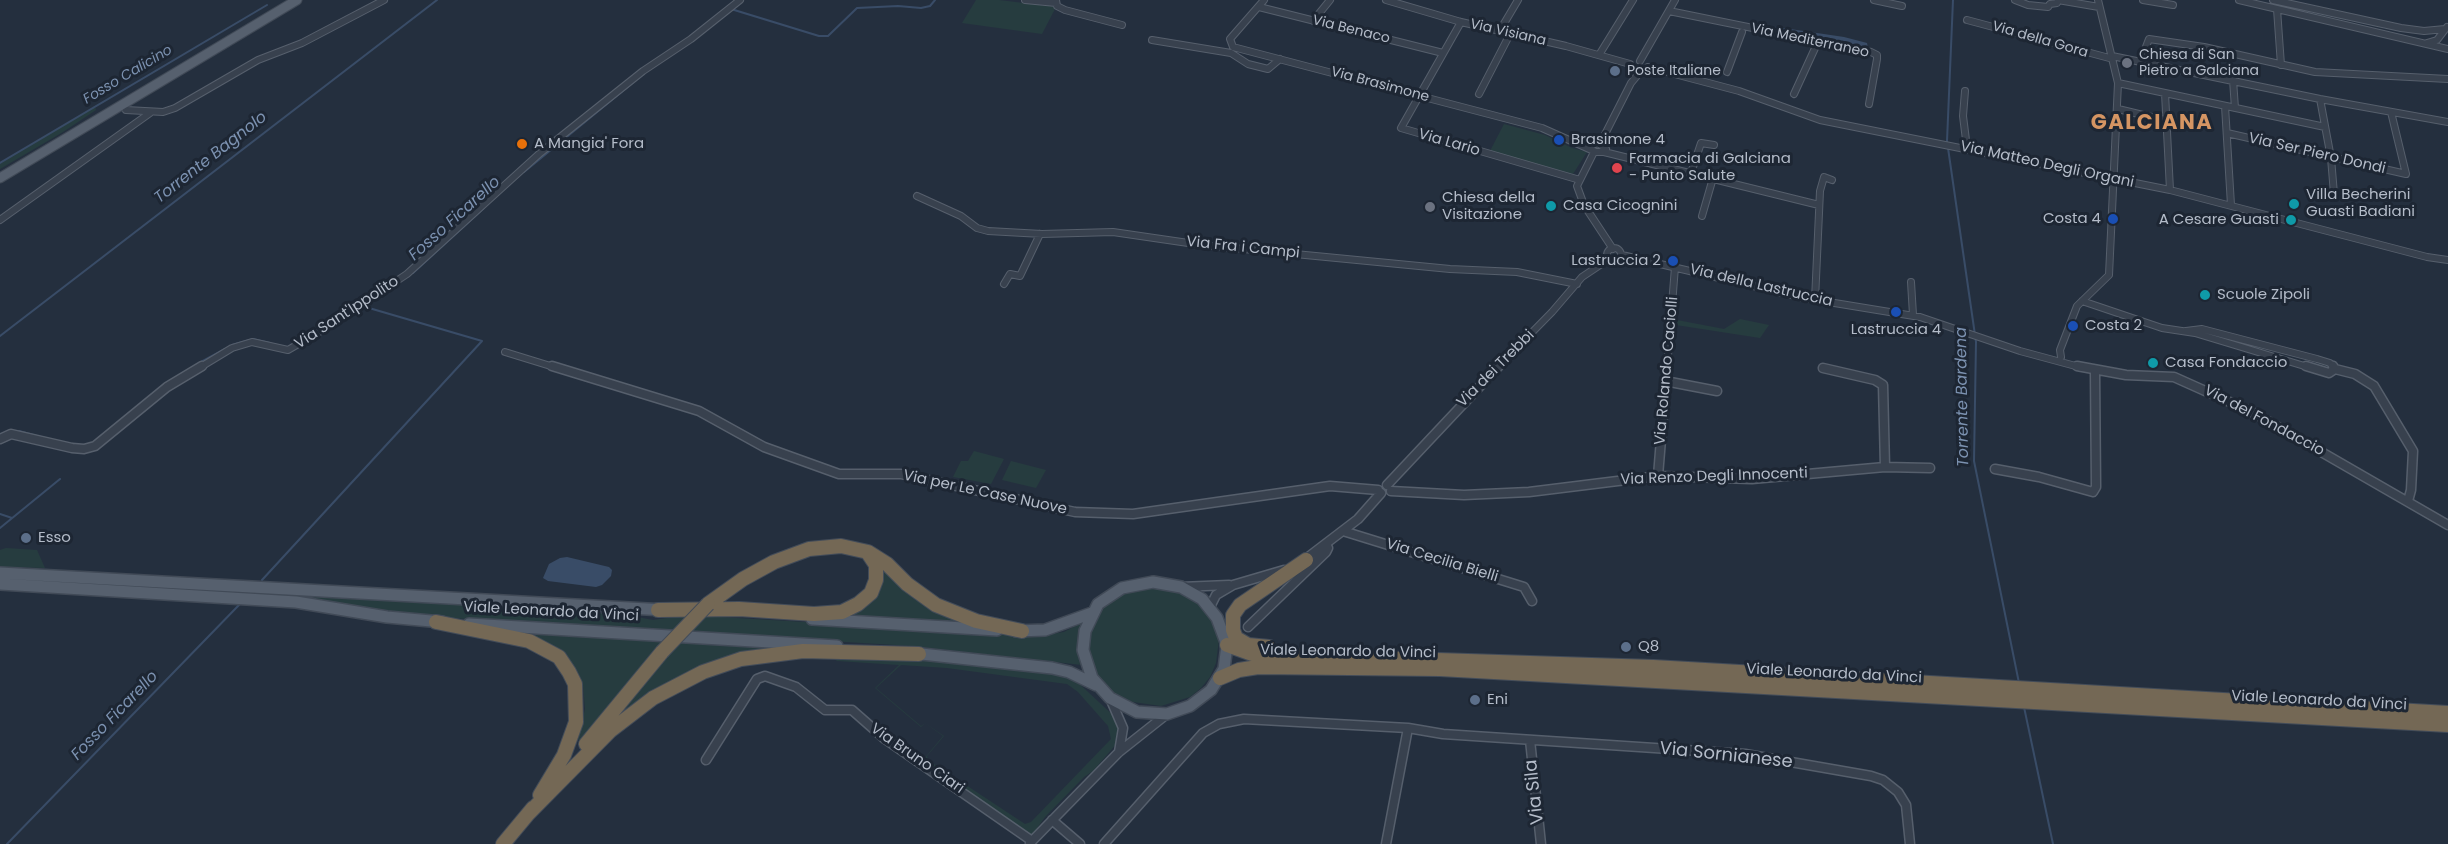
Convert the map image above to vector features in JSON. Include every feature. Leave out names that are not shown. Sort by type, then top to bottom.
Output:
[{"type":"highway","points":[[503,844],[662,652],[708,604],[755,571],[794,553],[841,546],[868,552],[887,564],[907,584],[936,605],[976,621],[1022,632]]},
{"type":"highway","points":[[658,610],[739,609],[830,614],[842,612],[858,604],[871,593],[876,580],[876,565],[868,552]]},
{"type":"highway","points":[[1306,560],[1237,609],[1232,622],[1236,638],[1256,646],[1359,650],[1398,657]]},
{"type":"highway","points":[[436,622],[529,641],[559,657],[575,684],[576,722],[564,755],[528,814]]},
{"type":"highway","name":"Viale Leonardo da Vinci","points":[[1227,645],[1252,654],[1515,661],[2448,713]]},
{"type":"highway","points":[[528,814],[610,731],[653,698],[703,672],[741,660],[803,651],[919,654]]},
{"type":"highway","name":"Viale Leonardo da Vinci","points":[[1220,678],[1251,667],[1440,669],[2448,725]]},
{"type":"main road","points":[[0,172],[289,0]]},
{"type":"main road","points":[[0,178],[297,0]]},
{"type":"main road","name":"Viale Leonardo da Vinci","points":[[0,573],[1022,632],[1054,628],[1092,613]]},
{"type":"main road","name":"Viale Leonardo da Vinci","points":[[0,584],[296,602],[387,617],[436,622],[790,642],[1052,668],[1069,672],[1096,685],[1110,698],[1137,712],[1167,714],[1199,701],[1220,678],[1226,661],[1227,645],[1221,626],[1210,608],[1194,593],[1181,587],[1153,582],[1131,585],[1106,598],[1092,613],[1084,631],[1083,650],[1088,669],[1096,685]]},
{"type":"street","points":[[126,110],[163,112],[175,108],[258,60],[302,43],[384,0]]},
{"type":"street","name":"Via Sant'Ippolito","points":[[0,439],[11,434],[72,448],[84,449],[95,446],[167,387],[232,348],[252,342],[288,350],[326,328],[407,274],[540,154],[643,70],[691,39],[741,0]]},
{"type":"street","points":[[1025,0],[1056,2],[1065,10],[1122,24]]},
{"type":"street","name":"Via Brasimone","points":[[1264,0],[1232,38],[1230,43],[1236,48],[1542,128],[1583,145],[1598,148]]},
{"type":"street","points":[[1313,21],[1330,0]]},
{"type":"street","name":"Via Visiana","points":[[1386,0],[1407,3],[1461,22],[1499,32],[1599,55],[1635,68]]},
{"type":"street","points":[[1599,55],[1633,0]]},
{"type":"street","points":[[1622,255],[1613,249],[1584,205],[1577,186],[1631,83],[1635,68],[1676,0]]},
{"type":"street","points":[[1874,0],[1902,6]]},
{"type":"street","points":[[2015,0],[2028,5],[2048,7],[2049,4],[2057,3],[2058,0],[2098,3],[2118,83],[2109,275],[2077,306],[2060,350],[2061,360]]},
{"type":"street","points":[[2143,0],[2173,5]]},
{"type":"street","points":[[2240,0],[2445,48]]},
{"type":"street","points":[[2273,0],[2401,28],[2424,31],[2447,28]]},
{"type":"street","points":[[1499,32],[1515,1]]},
{"type":"street","name":"Via Benaco","points":[[1259,7],[1443,53]]},
{"type":"street","points":[[2277,9],[2281,65]]},
{"type":"street","name":"Via Mediterraneo","points":[[1667,14],[1742,32],[1877,59]]},
{"type":"street","name":"Via Mediterraneo","points":[[1667,14],[1870,52],[1877,55],[1877,59]]},
{"type":"street","name":"Via della Gora","points":[[1968,20],[2074,46],[2097,56],[2141,60],[2320,99],[2448,122]]},
{"type":"street","name":"Via Lario","points":[[1461,22],[1402,125],[1404,131],[1580,180]]},
{"type":"street","points":[[2426,44],[2437,40],[2447,28]]},
{"type":"street","points":[[2141,60],[2149,39],[2149,31]]},
{"type":"street","points":[[1727,72],[1742,32]]},
{"type":"street","points":[[1479,94],[1509,34]]},
{"type":"street","points":[[2149,39],[2215,49],[2325,73],[2448,79]]},
{"type":"street","points":[[1152,40],[1231,53],[1248,64],[1268,69],[1280,59]]},
{"type":"street","points":[[2437,40],[2445,48]]},
{"type":"street","points":[[1794,94],[1816,46]]},
{"type":"street","points":[[1869,104],[1877,59]]},
{"type":"street","points":[[1640,61],[1648,67]]},
{"type":"street","points":[[1635,68],[1648,67]]},
{"type":"street","name":"Via Matteo Degli Organi","points":[[1648,67],[1738,90],[1820,120],[2170,190],[2427,257],[2448,260]]},
{"type":"street","points":[[2233,80],[2235,108]]},
{"type":"street","points":[[2118,83],[2325,127]]},
{"type":"street","points":[[1965,91],[1963,116],[1967,148]]},
{"type":"street","points":[[2165,93],[2170,190]]},
{"type":"street","points":[[2320,99],[2331,158],[2334,194],[2320,191]]},
{"type":"street","points":[[2225,106],[2231,205]]},
{"type":"street","points":[[2118,109],[2168,121]]},
{"type":"street","points":[[0,220],[150,112]]},
{"type":"street","name":"Via Ser Piero Dondi","points":[[2227,133],[2406,174],[2391,112]]},
{"type":"street","points":[[1691,173],[1701,143],[1713,145]]},
{"type":"street","points":[[1598,148],[1819,206]]},
{"type":"street","points":[[1815,300],[1819,206],[1824,177],[1832,180]]},
{"type":"street","points":[[1702,216],[1713,178]]},
{"type":"street","name":"Via Fra i Campi","points":[[917,196],[961,216],[977,228],[988,231],[1040,234],[1113,232],[1202,245],[1450,269],[1517,272],[1577,284]]},
{"type":"street","points":[[1004,284],[1010,274],[1020,276],[1040,234]]},
{"type":"street","points":[[1609,259],[1606,253],[1613,249]]},
{"type":"street","name":"Via della Lastruccia","points":[[1622,255],[1815,300],[1913,315],[1990,341]]},
{"type":"street","name":"Via dei Trebbi","points":[[1233,585],[1306,560],[1343,531],[1384,490],[1455,411],[1552,312],[1582,277],[1609,259],[1619,260],[1622,255]]},
{"type":"street","name":"Via Rolando Caciolli","points":[[1658,476],[1675,267]]},
{"type":"street","points":[[1911,282],[1913,315]]},
{"type":"street","points":[[2092,292],[2110,312]]},
{"type":"street","points":[[2082,301],[2163,328],[2204,332],[2329,373],[2335,369],[2360,376],[2374,386],[2414,451],[2408,501]]},
{"type":"street","name":"Via del Fondaccio","points":[[1990,341],[2095,371],[2126,375],[2164,375],[2187,381],[2252,412],[2448,525]]},
{"type":"street","name":"Via per Le Case Nuove","points":[[505,352],[699,411],[764,447],[839,474],[901,474],[1075,512],[1133,514],[1330,486],[1384,490]]},
{"type":"street","points":[[1823,368],[1875,380],[1883,385],[1885,467]]},
{"type":"street","points":[[1995,469],[2039,477],[2093,492],[2096,487],[2095,371]]},
{"type":"street","points":[[1665,381],[1717,391]]},
{"type":"street","name":"Via Renzo Degli Innocenti","points":[[1384,490],[1464,495],[1529,492],[1658,476],[1752,479],[1885,467],[1930,468]]},
{"type":"street","name":"Via Cecilia Bielli","points":[[1343,531],[1519,586],[1529,593],[1532,601]]},
{"type":"street","points":[[1248,627],[1326,552],[1328,548],[1326,544]]},
{"type":"street","points":[[1181,587],[1233,585]]},
{"type":"street","points":[[1210,608],[1216,595],[1233,585]]},
{"type":"street","name":"Via Bruno Ciari","points":[[706,760],[757,679],[765,676],[796,687],[825,710],[848,709],[853,711],[885,739],[1030,843]]},
{"type":"street","points":[[1110,698],[1123,728],[1119,752]]},
{"type":"street","points":[[1030,843],[1119,752],[1167,714]]},
{"type":"street","name":"Via Sornianese","points":[[1104,844],[1203,733],[1219,724],[1244,719],[1408,728],[1443,734],[1745,754],[1871,776],[1883,780],[1898,792],[1906,805],[1910,844]]},
{"type":"street","points":[[1386,844],[1406,753],[1408,728]]},
{"type":"street","name":"Via Sila","points":[[1530,740],[1541,844]]},
{"type":"street","points":[[1052,820],[1080,844]]},
{"type":"green space","points":[[976,0],[999,0],[1056,7],[1042,34],[962,23]]},
{"type":"green space","points":[[95,107],[96,110],[63,132],[0,169],[0,164]]},
{"type":"green space","points":[[1504,124],[1545,135],[1572,148],[1587,152],[1573,174],[1490,151]]},
{"type":"green space","points":[[1740,319],[1769,325],[1760,338],[1676,325],[1677,320],[1724,329]]},
{"type":"green space","points":[[974,451],[1004,459],[991,484],[953,477],[961,461],[968,461]]},
{"type":"green space","points":[[1011,461],[1046,470],[1036,488],[1002,480]]},
{"type":"green space","points":[[6,548],[37,550],[45,568],[0,567],[0,550]]},
{"type":"green space","points":[[881,565],[972,624],[837,615],[858,608]]},
{"type":"green space","points":[[0,577],[601,610],[653,620],[687,615],[1040,636],[1064,632],[1081,623],[1082,665],[912,646],[418,616],[298,597],[0,580]]},
{"type":"green space","points":[[1152,585],[1178,591],[1199,602],[1213,619],[1219,640],[1216,663],[1210,677],[1201,688],[1190,697],[1161,706],[1133,702],[1108,690],[1098,680],[1088,657],[1088,632],[1097,611],[1115,595]]},
{"type":"green space","points":[[536,633],[786,647],[755,653],[623,718],[621,713],[665,657],[583,741],[578,740],[585,709],[583,686],[579,675],[564,654],[533,637]]},
{"type":"green space","points":[[828,654],[936,661],[1073,678],[1115,717],[1120,726],[1118,742],[1093,771],[1084,777],[1045,817],[1032,835],[1029,835],[923,760],[943,736],[925,723],[921,727],[875,688],[899,665],[837,661]],"holes":[[[901,665],[947,668],[1067,684],[1078,692],[1108,726],[1111,739],[1031,822],[1025,824],[928,760],[927,756],[944,736],[925,723],[921,726],[876,688]]]},
{"type":"water","points":[[1760,26],[1844,37],[1867,43],[1868,48]]},
{"type":"water","points":[[567,557],[609,567],[612,570],[611,576],[602,585],[596,587],[548,581],[543,578],[549,564]]},
{"type":"waterway","name":"Torrente Bagnolo","points":[[0,336],[437,0]]},
{"type":"waterway","name":"Fosso Ficarello","points":[[731,9],[819,36],[828,36],[857,8],[898,6],[921,8],[930,6],[935,0]]},
{"type":"waterway","name":"Torrente Bardena","points":[[1953,0],[1947,141],[1976,342],[1974,461],[2019,683]]},
{"type":"waterway","name":"Fosso Calicino","points":[[0,163],[267,5]]},
{"type":"waterway","name":"Fosso Ficarello","points":[[524,172],[647,71]]},
{"type":"waterway","name":"Fosso Ficarello","points":[[413,273],[484,208]]},
{"type":"waterway","name":"Fosso Ficarello","points":[[262,580],[482,341],[369,308],[370,303],[391,288]]},
{"type":"waterway","points":[[232,345],[253,339],[270,343]]},
{"type":"waterway","points":[[201,362],[225,349]]},
{"type":"waterway","points":[[19,431],[41,437]]},
{"type":"waterway","points":[[0,528],[60,479]]},
{"type":"waterway","points":[[0,514],[12,518]]},
{"type":"waterway","name":"Fosso Ficarello","points":[[7,844],[239,605]]},
{"type":"waterway","name":"Torrente Bardena","points":[[2024,707],[2053,844]]},
{"type":"place","name":"Chiesa di San Pietro a Galciana","points":[[2127,63]]},
{"type":"place","name":"Poste Italiane","points":[[1615,71]]},
{"type":"place","name":"Brasimone 4","points":[[1559,140]]},
{"type":"place","name":"A Mangia' Fora","points":[[522,144]]},
{"type":"place","name":"Farmacia di Galciana - Punto Salute","points":[[1617,168]]},
{"type":"place","name":"Villa Becherini Guasti Badiani","points":[[2294,204]]},
{"type":"place","name":"Casa Cicognini","points":[[1551,206]]},
{"type":"place","name":"Chiesa della Visitazione","points":[[1430,207]]},
{"type":"place","name":"Costa 4","points":[[2113,219]]},
{"type":"place","name":"A Cesare Guasti","points":[[2291,220]]},
{"type":"place","name":"Lastruccia 2","points":[[1673,261]]},
{"type":"place","name":"Scuole Zipoli","points":[[2205,295]]},
{"type":"place","name":"Lastruccia 4","points":[[1896,312]]},
{"type":"place","name":"Costa 2","points":[[2073,326]]},
{"type":"place","name":"Casa Fondaccio","points":[[2153,363]]},
{"type":"place","name":"Esso","points":[[26,538]]},
{"type":"place","name":"Q8","points":[[1626,647]]},
{"type":"place","name":"Eni","points":[[1475,700]]},
{"type":"district","name":"GALCIANA","points":[[2152,124]]}]
